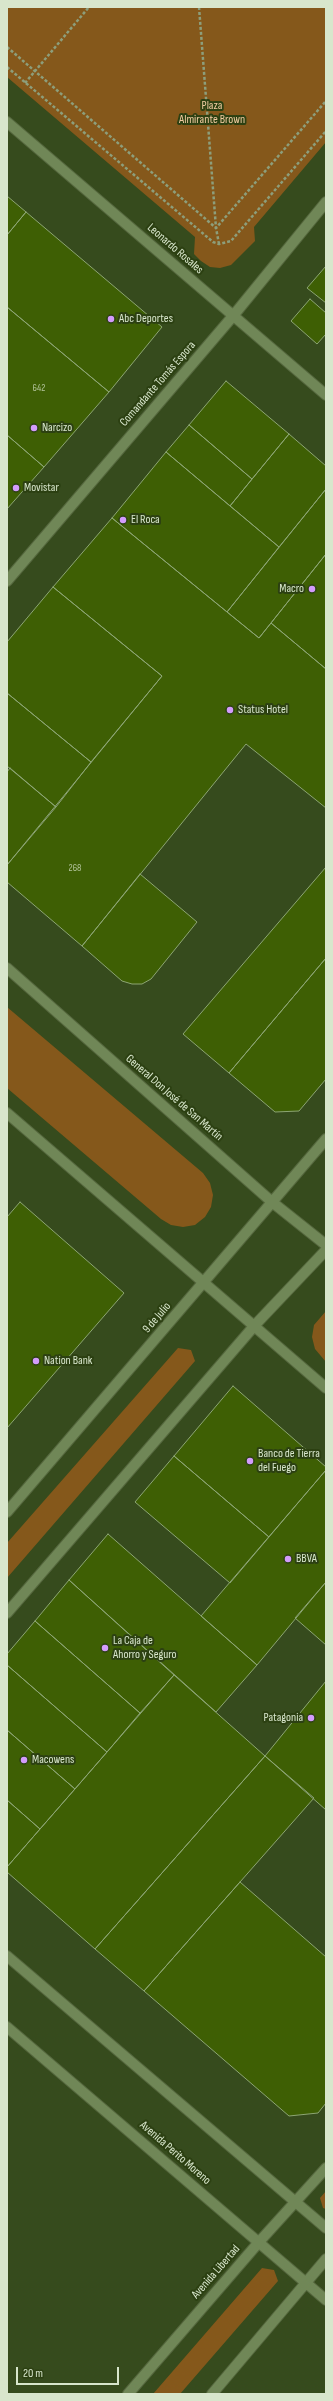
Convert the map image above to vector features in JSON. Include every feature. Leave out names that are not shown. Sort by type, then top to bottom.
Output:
[{"type":"street","name":"Leonardo Rosales","points":[[7,122],[326,396]]},
{"type":"street","name":"Comandante Tomás Espora","points":[[7,581],[233,316],[326,202]]},
{"type":"street","name":"General Don José de San Martín","points":[[7,968],[272,1202],[326,1245]]},
{"type":"street","points":[[7,1113],[255,1325],[326,1388]]},
{"type":"street","name":"9 de Julio","points":[[7,1512],[326,1139]]},
{"type":"street","points":[[7,1613],[255,1325],[326,1250]]},
{"type":"street","points":[[7,1956],[295,2204],[326,2228]]},
{"type":"street","name":"Avenida Perito Moreno","points":[[7,2027],[326,2300]]},
{"type":"street","name":"Avenida Libertad","points":[[128,2394],[259,2242],[326,2168]]},
{"type":"street","points":[[212,2394],[326,2259]]},
{"type":"path","points":[[25,83],[36,72],[89,7]]},
{"type":"path","points":[[199,7],[216,228],[219,244]]},
{"type":"path","points":[[7,47],[216,228]]},
{"type":"path","points":[[7,68],[213,242],[219,244],[231,241],[326,131]]},
{"type":"path","points":[[216,228],[326,101]]},
{"type":"green space","name":"Plaza Almirante Brown","points":[[7,7],[326,7],[326,142],[254,227],[255,241],[231,265],[220,268],[210,267],[194,254],[195,237],[7,77]]},
{"type":"green space","points":[[7,1007],[203,1173],[210,1183],[213,1195],[211,1207],[205,1217],[195,1225],[183,1227],[171,1225],[161,1219],[7,1088]]},
{"type":"green space","points":[[326,1311],[326,1362],[315,1349],[312,1337],[314,1325]]},
{"type":"green space","points":[[178,1348],[191,1350],[195,1361],[7,1578],[7,1543]]},
{"type":"green space","points":[[326,2191],[326,2209],[323,2208],[320,2198]]},
{"type":"green space","points":[[262,2268],[274,2270],[278,2281],[180,2394],[153,2394]]},
{"type":"building","points":[[7,196],[26,212],[7,235]]},
{"type":"building","points":[[26,212],[162,327],[109,392],[7,307],[7,235]]},
{"type":"building","points":[[326,266],[326,303],[307,288]]},
{"type":"building","points":[[310,299],[326,313],[326,334],[317,344],[291,321]]},
{"type":"building","points":[[7,307],[109,392],[44,467],[7,435]]},
{"type":"building","points":[[226,381],[289,434],[252,479],[189,425]]},
{"type":"building","points":[[189,425],[252,479],[230,506],[166,452]]},
{"type":"building","points":[[289,434],[326,466],[326,489],[279,547],[230,506]]},
{"type":"building","name":"Movistar","points":[[7,435],[44,467],[7,509]]},
{"type":"building","points":[[166,452],[279,547],[227,612],[112,518]]},
{"type":"building","points":[[326,489],[326,554],[259,638],[227,612]]},
{"type":"building","name":"Status Hotel","points":[[112,518],[259,638],[271,623],[326,669],[326,808],[246,744],[82,946],[7,882],[7,865],[162,676],[53,587]]},
{"type":"building","name":"Macro","points":[[326,554],[326,669],[271,623]]},
{"type":"building","points":[[53,587],[162,676],[91,762],[7,693],[7,642]]},
{"type":"building","points":[[7,693],[91,762],[56,807],[7,766]]},
{"type":"building","points":[[10,768],[56,807],[7,865],[7,772]]},
{"type":"building","points":[[326,867],[326,958],[229,1073],[183,1034]]},
{"type":"building","points":[[140,874],[197,922],[151,979],[142,984],[132,984],[122,981],[82,946]]},
{"type":"building","points":[[326,958],[326,1079],[299,1111],[275,1112],[229,1073]]},
{"type":"building","name":"Nation Bank","points":[[20,1202],[124,1293],[7,1428],[7,1217]]},
{"type":"building","name":"Banco de Tierra del Fuego","points":[[233,1386],[326,1467],[326,1470],[269,1537],[174,1456]]},
{"type":"building","points":[[174,1456],[269,1537],[230,1583],[135,1502]]},
{"type":"building","name":"BBVA","points":[[326,1470],[326,1582],[257,1665],[201,1616]]},
{"type":"building","points":[[108,1534],[257,1665],[216,1712],[69,1580]]},
{"type":"building","name":"La Caja de Ahorro y Seguro","points":[[69,1580],[174,1675],[140,1713],[35,1621]]},
{"type":"building","points":[[326,1582],[326,1645],[295,1618]]},
{"type":"building","points":[[35,1621],[140,1713],[107,1752],[7,1665],[7,1654]]},
{"type":"building","points":[[7,1665],[107,1752],[75,1789],[7,1730]]},
{"type":"building","points":[[174,1675],[265,1756],[95,1949],[7,1872],[7,1867]]},
{"type":"building","name":"Patagonia","points":[[326,1681],[326,1810],[265,1756]]},
{"type":"building","name":"Macowens","points":[[7,1730],[75,1789],[40,1829],[7,1800]]},
{"type":"building","points":[[265,1756],[314,1798],[144,1991],[95,1949]]},
{"type":"building","points":[[7,1800],[40,1829],[7,1867]]},
{"type":"building","points":[[240,1882],[326,1957],[326,2103],[318,2113],[289,2116],[144,1991]]},
{"type":"place","name":"Abc Deportes","points":[[111,319]]},
{"type":"place","name":"Narcizo","points":[[34,428]]},
{"type":"place","name":"Movistar","points":[[16,488]]},
{"type":"place","name":"El Roca","points":[[123,520]]},
{"type":"place","name":"Macro","points":[[312,589]]},
{"type":"place","name":"Status Hotel","points":[[230,710]]},
{"type":"place","name":"Nation Bank","points":[[36,1361]]},
{"type":"place","name":"Banco de Tierra del Fuego","points":[[250,1461]]},
{"type":"place","name":"BBVA","points":[[288,1559]]},
{"type":"place","name":"La Caja de Ahorro y Seguro","points":[[105,1648]]},
{"type":"place","name":"Patagonia","points":[[311,1718]]},
{"type":"place","name":"Macowens","points":[[24,1760]]}]
